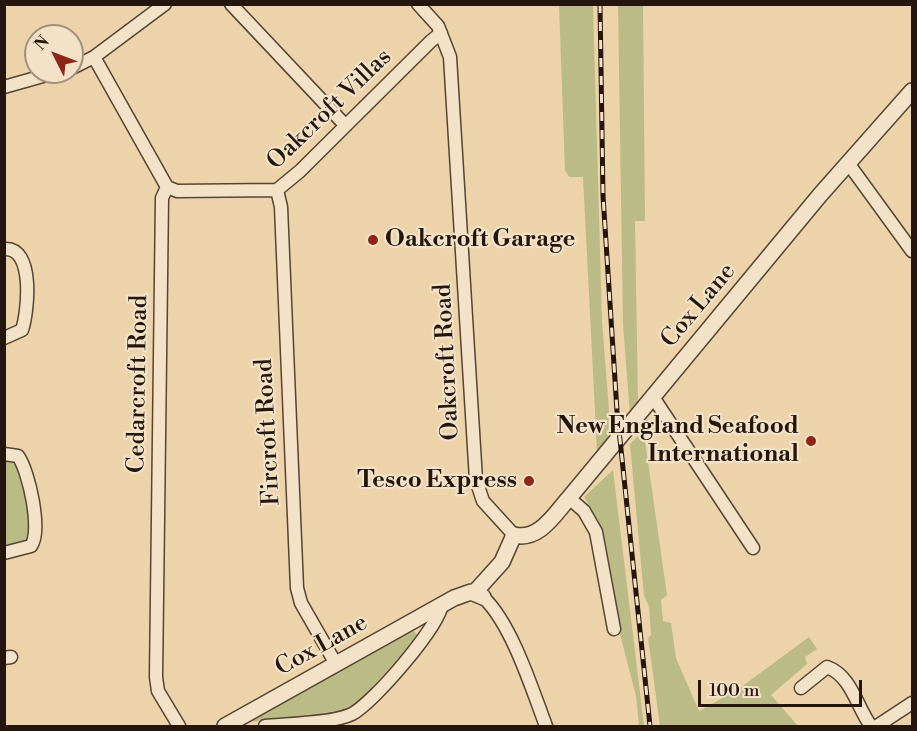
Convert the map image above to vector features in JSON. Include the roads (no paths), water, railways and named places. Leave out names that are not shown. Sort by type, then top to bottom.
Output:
[{"type":"street","points":[[84,62],[165,4]]},
{"type":"street","points":[[231,4],[345,125]]},
{"type":"street","name":"Oakcroft Road","points":[[418,4],[441,33],[450,57],[476,480],[483,501],[518,536]]},
{"type":"street","name":"Oakcroft Villas","points":[[167,187],[177,191],[277,190],[300,171],[430,41],[441,33]]},
{"type":"street","points":[[94,57],[167,187]]},
{"type":"street","points":[[4,87],[24,81]]},
{"type":"street","name":"Cox Lane","points":[[518,536],[533,535],[569,498],[848,163],[912,91]]},
{"type":"street","points":[[848,163],[912,252]]},
{"type":"street","name":"Cedarcroft Road","points":[[167,187],[162,198],[156,677],[158,691],[179,726]]},
{"type":"street","name":"Fircroft Road","points":[[277,190],[281,207],[297,588],[301,603],[336,664]]},
{"type":"street","points":[[4,249],[20,253],[25,262],[26,318],[22,330],[4,338]]},
{"type":"street","points":[[653,397],[753,548]]},
{"type":"street","points":[[4,454],[18,456],[26,466],[36,531],[31,546],[4,553]]},
{"type":"street","points":[[569,498],[584,511],[596,532],[614,629]]},
{"type":"street","points":[[518,536],[509,568],[479,595],[496,612],[526,672],[546,726]]},
{"type":"street","name":"Cox Lane","points":[[225,726],[442,604],[463,594],[479,595]]},
{"type":"street","points":[[265,726],[352,714],[418,647],[436,622],[442,604]]},
{"type":"street","points":[[801,688],[827,667],[834,670],[858,700],[861,714],[871,726]]},
{"type":"street","points":[[878,726],[912,703]]},
{"type":"railway","points":[[600,4],[603,196],[617,411],[650,726]]},
{"type":"place","name":"Oakcroft Garage","points":[[373,240]]},
{"type":"place","name":"New England Seafood International","points":[[811,441]]},
{"type":"place","name":"Tesco Express","points":[[529,481]]}]
